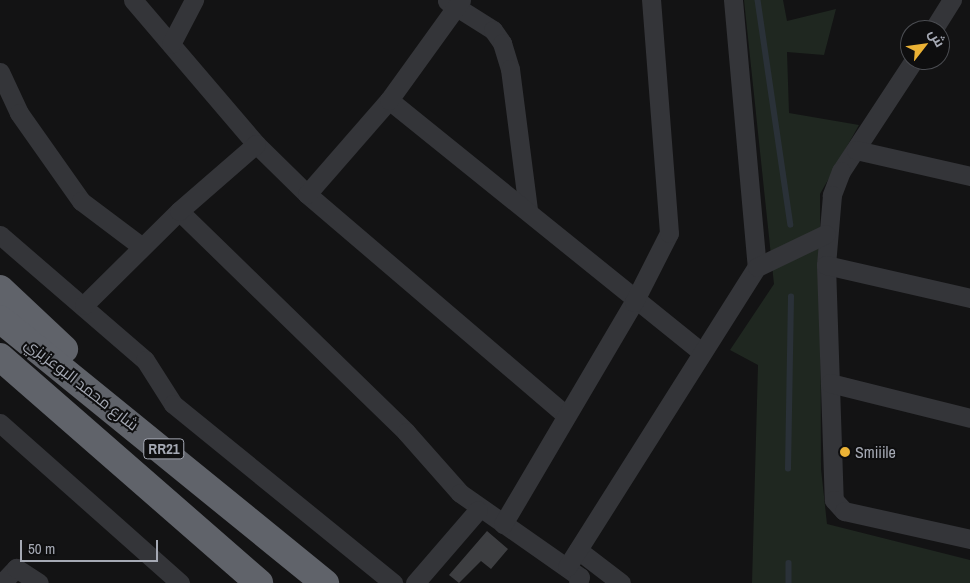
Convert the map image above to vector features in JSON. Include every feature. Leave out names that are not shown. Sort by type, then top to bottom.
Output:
[{"type":"highway","points":[[0,289],[192,471]]},
{"type":"highway","name":"شارع محمد البوعزيزي","points":[[0,319],[192,471],[326,583]]},
{"type":"highway","name":"شارع محمد البوعزيزي","points":[[0,357],[96,437],[259,583]]},
{"type":"highway","points":[[0,371],[96,437]]},
{"type":"street","points":[[133,0],[256,144],[307,194],[565,414]]},
{"type":"street","points":[[171,44],[194,0]]},
{"type":"street","points":[[502,524],[565,414],[634,302],[664,247],[670,221],[651,0]]},
{"type":"street","points":[[733,0],[757,267]]},
{"type":"street","points":[[939,20],[952,0]]},
{"type":"street","points":[[307,194],[389,100],[454,2],[493,30],[507,55],[528,209]]},
{"type":"street","points":[[908,70],[835,182],[826,234],[830,383],[838,508],[970,539]]},
{"type":"street","points":[[0,72],[19,112],[81,201],[141,246]]},
{"type":"street","points":[[389,100],[528,209],[634,302],[702,353]]},
{"type":"street","points":[[84,305],[141,246],[256,144]]},
{"type":"street","points":[[856,150],[970,176]]},
{"type":"street","points":[[179,211],[406,432],[478,510],[567,567],[580,577],[578,583]]},
{"type":"street","points":[[567,567],[757,267],[826,234]]},
{"type":"street","points":[[0,235],[84,305],[145,360],[173,404],[393,583]]},
{"type":"street","points":[[826,265],[970,298]]},
{"type":"street","points":[[830,383],[970,418]]},
{"type":"street","points":[[0,423],[180,583]]},
{"type":"street","points":[[415,583],[478,510]]},
{"type":"street","points":[[578,550],[621,583]]},
{"type":"street","points":[[2,583],[16,568],[39,583]]},
{"type":"shaded area","points":[[744,0],[783,0],[787,21],[836,9],[824,55],[787,52],[789,113],[859,125],[820,194],[821,469],[827,524],[970,560],[970,583],[752,583],[758,365],[730,350],[774,284]]},
{"type":"building","points":[[487,531],[508,549],[491,569],[481,561],[459,583],[449,575]]},
{"type":"waterway","points":[[758,0],[791,225]]},
{"type":"waterway","points":[[788,469],[791,297]]},
{"type":"waterway","points":[[789,563],[789,583]]},
{"type":"place","name":"Smiiile","points":[[845,452]]}]
